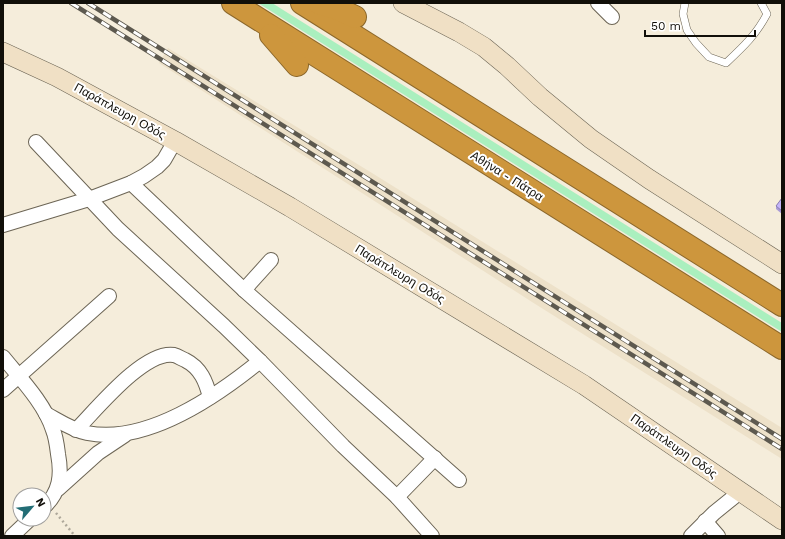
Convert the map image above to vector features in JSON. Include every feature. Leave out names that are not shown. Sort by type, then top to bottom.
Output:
[{"type":"highway","name":"Αθήνα - Πάτρα","points":[[233,3],[782,348]]},
{"type":"highway","points":[[302,3],[782,305]]},
{"type":"highway","points":[[319,3],[336,8],[355,17]]},
{"type":"highway","points":[[257,19],[297,66]]},
{"type":"highway","points":[[544,138],[593,186]]},
{"type":"highway","points":[[523,203],[572,216]]},
{"type":"main road","points":[[403,3],[459,32],[484,47],[540,97],[591,139],[649,179],[782,264]]},
{"type":"main road","name":"Παράπλευρη Οδός","points":[[3,52],[57,77],[290,207],[584,385],[782,520]]},
{"type":"street","points":[[598,3],[612,17]]},
{"type":"street","points":[[3,225],[89,199],[131,183],[157,167],[164,160],[174,141]]},
{"type":"street","points":[[36,142],[118,229],[260,361],[343,446],[397,497],[432,536]]},
{"type":"street","points":[[131,183],[244,290],[459,480]]},
{"type":"street","points":[[244,290],[271,260]]},
{"type":"street","points":[[3,390],[108,296]]},
{"type":"street","points":[[76,430],[124,380],[153,360],[164,355],[175,355],[180,357],[190,362],[201,372],[210,397]]},
{"type":"street","points":[[3,357],[46,414],[53,430],[61,466],[61,478],[58,489]]},
{"type":"street","points":[[46,414],[76,430],[105,436],[145,429],[177,417],[210,397],[260,361]]},
{"type":"street","points":[[52,496],[58,489],[98,453],[118,439],[133,431]]},
{"type":"street","points":[[397,497],[435,458]]},
{"type":"street","points":[[691,536],[705,521],[740,492]]},
{"type":"street","points":[[705,521],[718,536]]},
{"type":"street","points":[[12,536],[22,527]]},
{"type":"lane","points":[[685,3],[683,14],[687,30],[696,43],[709,57],[726,63],[760,28],[767,14],[761,3]]},
{"type":"path","points":[[52,511],[75,536]]},
{"type":"shaded area","points":[[168,48],[782,428],[782,459],[532,302],[159,63]]},
{"type":"green space","points":[[258,3],[272,3],[782,323],[782,332]]},
{"type":"building","points":[[782,198],[782,211],[776,206]]},
{"type":"railway","points":[[71,3],[782,449]]},
{"type":"railway","points":[[88,3],[782,439]]}]
